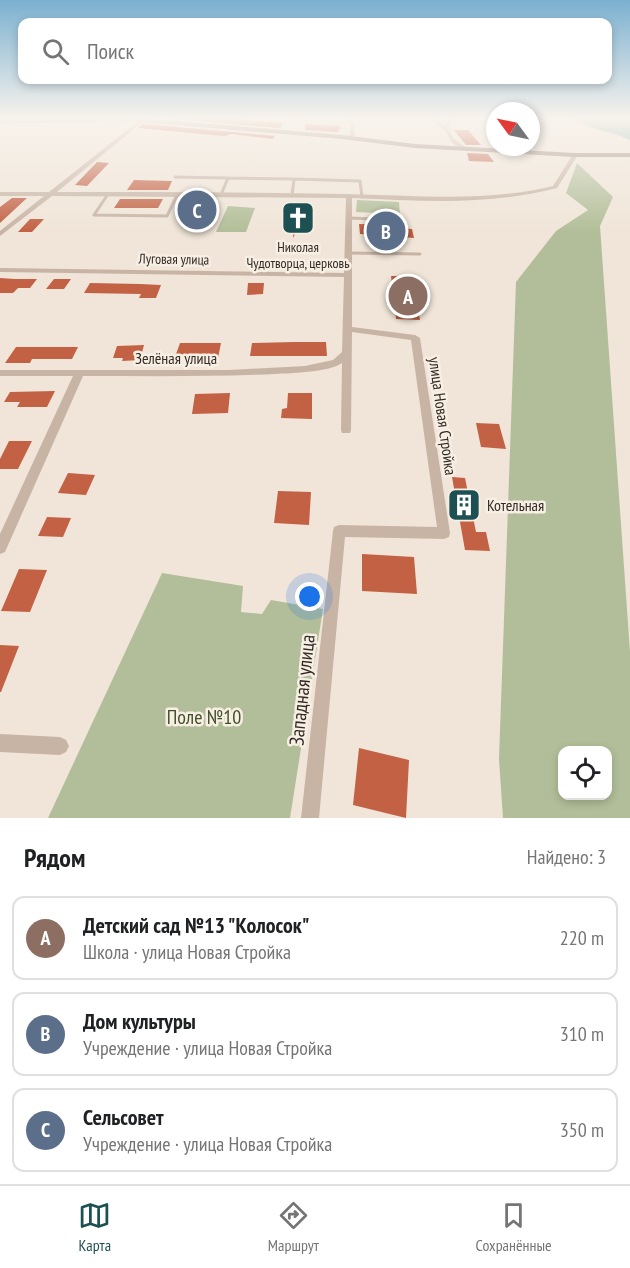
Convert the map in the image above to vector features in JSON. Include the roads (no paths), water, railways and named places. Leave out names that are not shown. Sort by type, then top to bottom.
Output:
[{"type":"street","points":[[0,234],[99,156]]},
{"type":"street","points":[[0,194],[349,196],[412,201],[527,195],[555,187],[574,156]]},
{"type":"street","points":[[346,430],[349,196]]},
{"type":"street","name":"Луговая улица","points":[[0,270],[348,275]]},
{"type":"street","name":"улица Новая Стройка","points":[[339,531],[444,533],[415,338],[348,329]]},
{"type":"street","name":"Зелёная улица","points":[[0,373],[230,373],[305,369],[336,363],[347,353]]},
{"type":"street","points":[[0,548],[78,374]]},
{"type":"street","name":"Западная улица","points":[[310,818],[339,531]]},
{"type":"street","points":[[0,743],[60,746]]},
{"type":"lane","points":[[175,177],[360,180],[362,197]]},
{"type":"lane","points":[[221,195],[228,178]]},
{"type":"lane","points":[[292,196],[294,179]]},
{"type":"lane","points":[[108,194],[94,215],[167,216],[177,195]]},
{"type":"lane","points":[[349,218],[403,220]]},
{"type":"lane","points":[[349,253],[420,254]]},
{"type":"place","name":"Сельсовет","points":[[197,210]]},
{"type":"place","name":"Николая Чудотворца, церковь","points":[[298,218]]},
{"type":"place","name":"Дом культуры","points":[[386,231]]},
{"type":"place","name":"Детский сад №13 \"Колосок\"","points":[[408,296]]},
{"type":"place","name":"Котельная","points":[[464,505]]},
{"type":"park label","name":"Поле №10","points":[[204,717]]}]
